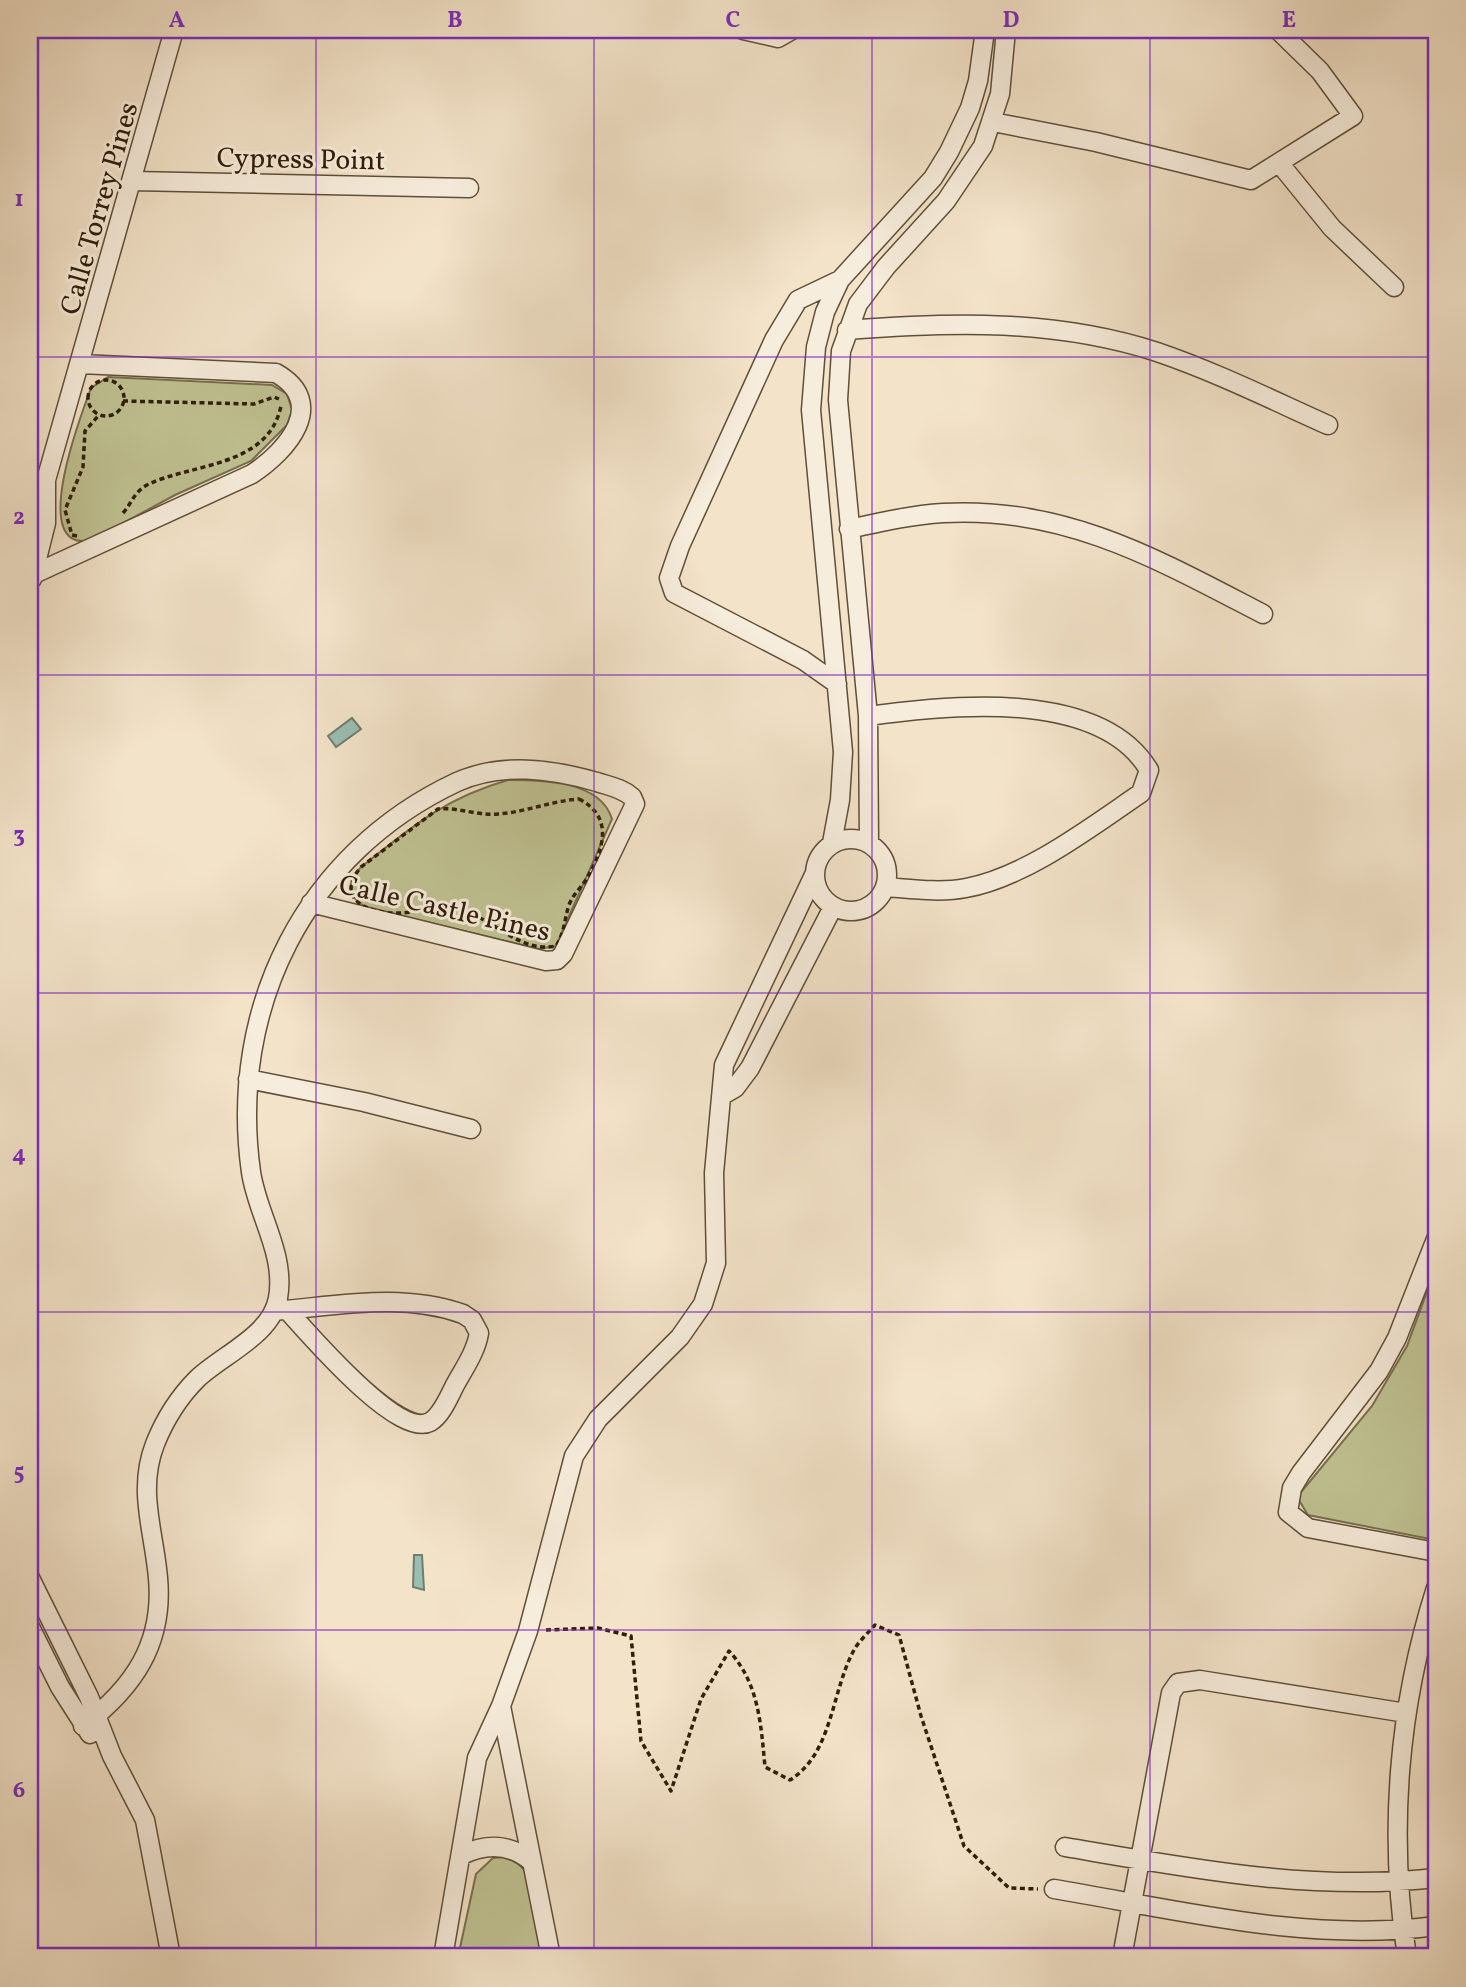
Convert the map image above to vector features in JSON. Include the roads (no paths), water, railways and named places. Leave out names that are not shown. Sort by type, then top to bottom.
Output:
[{"type":"street","name":"Calle Torrey Pines","points":[[30,513],[46,480],[174,30]]},
{"type":"street","points":[[743,30],[778,38],[792,30]]},
{"type":"street","points":[[443,1957],[463,1855],[477,1758],[501,1706],[528,1631],[560,1500],[583,1439],[598,1419],[680,1337],[698,1312],[710,1285],[716,1263],[714,1173],[723,1095],[722,1079],[727,1058],[814,875],[816,862],[832,843],[842,775],[837,684],[811,410],[816,347],[825,313],[840,280],[933,178],[949,152],[970,108],[978,81],[985,30]]},
{"type":"street","points":[[869,843],[868,716],[838,400],[841,351],[846,330],[870,288],[967,173],[993,122],[1000,94],[1006,30]]},
{"type":"street","points":[[993,122],[1096,142],[1251,180],[1353,116],[1320,71],[1278,30]]},
{"type":"street","points":[[1280,164],[1332,228],[1394,287]]},
{"type":"street","name":"Cypress Point","points":[[133,181],[468,188]]},
{"type":"street","points":[[837,684],[803,660],[674,593],[669,578],[680,546],[774,340],[798,300],[840,280]]},
{"type":"street","points":[[846,330],[961,323],[1017,325],[1088,335],[1156,352],[1195,366],[1328,425]]},
{"type":"street","points":[[32,579],[252,474],[283,449],[301,417],[302,402],[297,390],[276,373],[80,364]]},
{"type":"street","name":"Calle Torrey Pines","points":[[32,579],[46,523],[46,480]]},
{"type":"street","points":[[849,529],[908,516],[945,513],[1034,518],[1078,528],[1124,544],[1263,614]]},
{"type":"street","points":[[868,716],[951,705],[988,704],[1049,713],[1094,725],[1115,736],[1131,746],[1149,770],[1140,793],[1017,871],[966,888],[941,891],[886,887]]},
{"type":"street","name":"Calle Castle Pines","points":[[281,1310],[278,1267],[251,1175],[246,1128],[248,1079],[259,1014],[268,984],[311,904],[348,859],[385,825],[441,790],[467,778],[516,769],[553,771],[619,789],[632,797],[635,804],[563,954],[557,960],[546,961],[311,904]]},
{"type":"street","points":[[814,875],[816,888],[833,907],[858,911],[879,898],[886,887],[885,862],[869,843],[857,839],[832,843]]},
{"type":"street","points":[[723,1095],[736,1088],[750,1068],[833,907]]},
{"type":"street","points":[[248,1079],[364,1102],[471,1129]]},
{"type":"street","points":[[1436,1239],[1397,1338],[1379,1371],[1301,1473],[1288,1502],[1288,1511],[1308,1528],[1436,1552]]},
{"type":"street","points":[[90,1721],[113,1703],[136,1674],[155,1623],[158,1579],[145,1482],[155,1445],[172,1409],[200,1377],[281,1310],[392,1301],[463,1314],[471,1320],[479,1333],[474,1349],[441,1410],[432,1421],[422,1424],[411,1422],[383,1405],[281,1310]]},
{"type":"street","points":[[30,1578],[90,1721]]},
{"type":"street","points":[[1407,1957],[1398,1882],[1397,1807],[1406,1713],[1419,1644],[1436,1588]]},
{"type":"street","points":[[30,1627],[112,1756],[145,1820],[171,1957]]},
{"type":"street","points":[[1122,1957],[1171,1693],[1178,1683],[1200,1679],[1406,1713]]},
{"type":"street","points":[[501,1706],[551,1957]]},
{"type":"street","points":[[1065,1846],[1139,1860],[1307,1883],[1398,1882],[1436,1878]]},
{"type":"street","points":[[463,1855],[500,1847],[523,1854],[532,1862]]},
{"type":"street","points":[[1054,1889],[1302,1928],[1403,1931],[1436,1926]]},
{"type":"water","points":[[352,718],[361,729],[336,747],[328,736]]},
{"type":"water","points":[[414,1555],[422,1555],[424,1590],[413,1587]]}]
